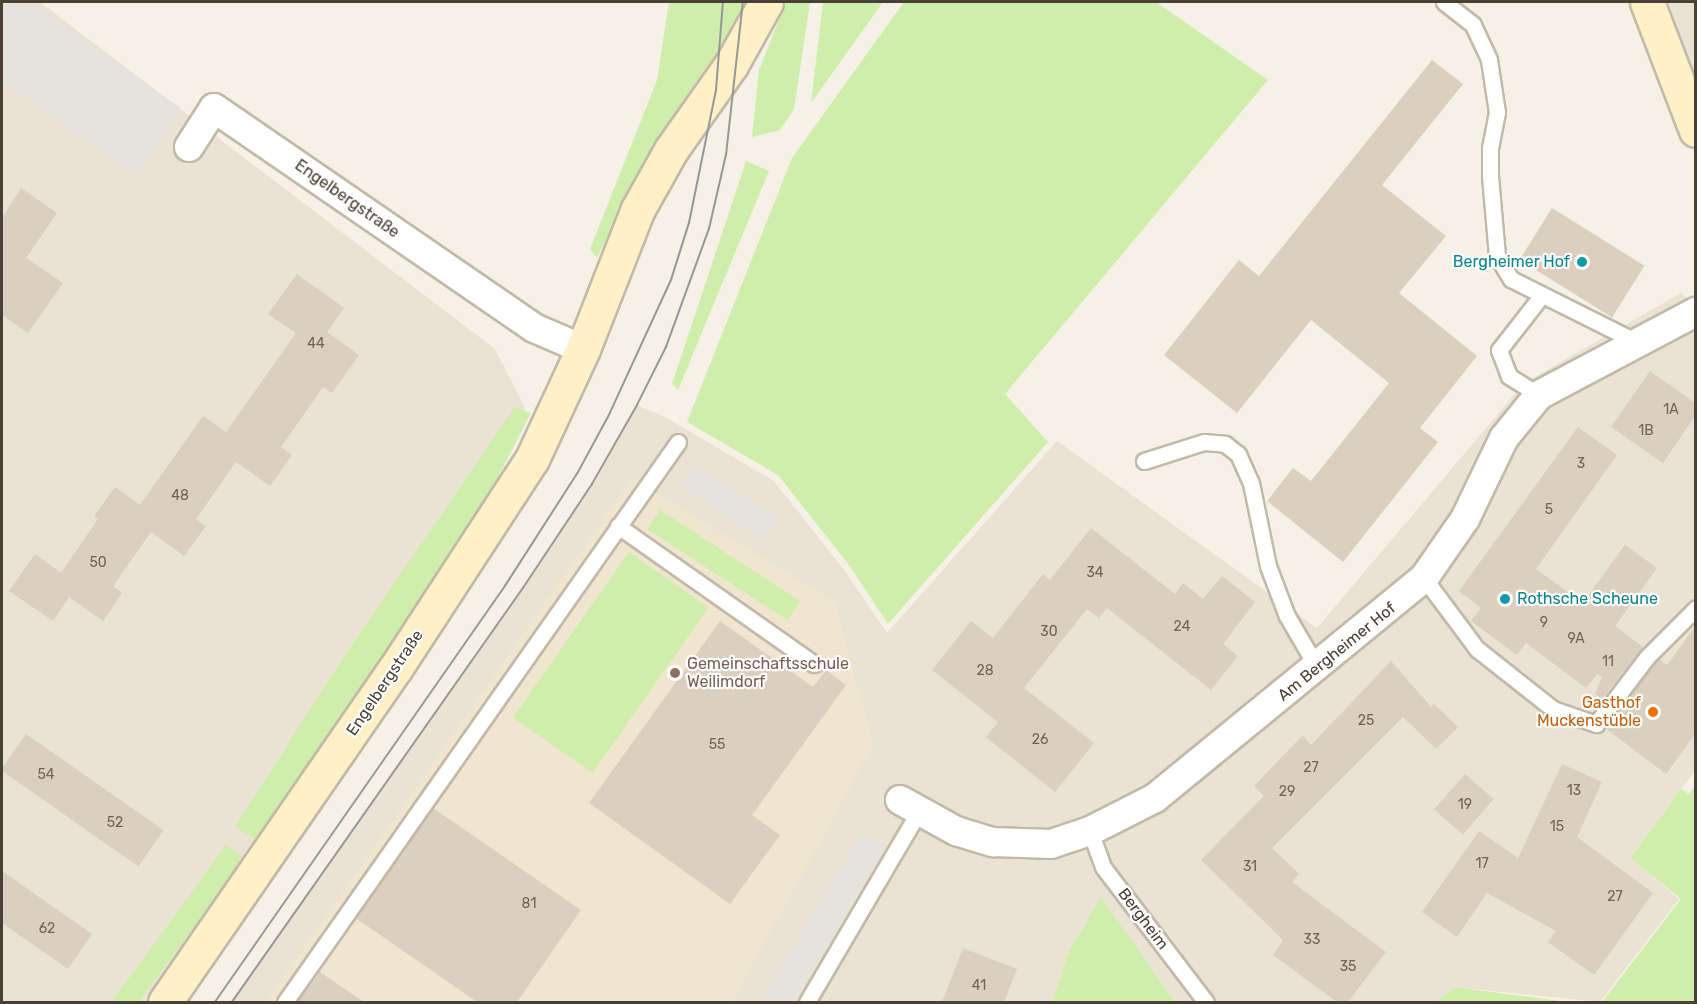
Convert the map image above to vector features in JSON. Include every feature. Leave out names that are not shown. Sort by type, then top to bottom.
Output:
[{"type":"main road","name":"Engelbergstraße","points":[[165,1002],[496,519],[532,459],[583,350],[638,209],[671,150],[731,65],[766,2]]},
{"type":"main road","points":[[1647,2],[1694,125]]},
{"type":"street","name":"Engelbergstraße","points":[[189,147],[214,108],[534,328],[583,350]]},
{"type":"street","name":"Am Bergheimer Hof","points":[[909,806],[956,831],[993,842],[1051,844],[1090,831],[1155,798],[1318,669],[1424,579],[1465,519],[1504,438],[1539,396],[1695,312]]},
{"type":"lane","points":[[1444,2],[1473,25],[1489,60],[1497,112],[1490,176],[1497,256],[1511,279],[1637,342]]},
{"type":"lane","points":[[1539,396],[1509,376],[1499,350],[1542,295]]},
{"type":"lane","points":[[285,1002],[678,442]]},
{"type":"lane","points":[[1144,461],[1204,442],[1225,444],[1238,454],[1251,483],[1268,567],[1287,616],[1318,669]]},
{"type":"lane","points":[[618,526],[814,663]]},
{"type":"lane","points":[[1424,579],[1477,649],[1552,709],[1596,724],[1647,657],[1695,608]]},
{"type":"lane","points":[[807,1002],[909,806]]},
{"type":"lane","name":"Bergheim","points":[[1090,831],[1103,867],[1206,1002]]},
{"type":"shaded area","points":[[2,2],[40,2],[495,349],[525,408],[498,464],[165,1002],[2,1002]]},
{"type":"shaded area","points":[[2,2],[27,2],[181,108],[138,175],[2,81]]},
{"type":"shaded area","points":[[1642,2],[1695,2],[1695,105]]},
{"type":"shaded area","points":[[1681,293],[1695,305],[1695,771],[1630,857],[1679,899],[1600,1002],[1454,987],[1437,1002],[1175,1002],[1101,898],[1068,953],[1052,1002],[232,1002],[523,588],[592,484],[637,405],[665,417],[774,481],[845,571],[887,633],[1057,441],[1317,628],[1524,383]]},
{"type":"shaded area","points":[[693,464],[779,520],[765,541],[679,485]]},
{"type":"shaded area","name":"Gemeinschaftsschule Weilimdorf","points":[[632,478],[835,602],[873,745],[732,1002],[266,1002]]},
{"type":"shaded area","points":[[862,833],[885,847],[792,1002],[761,1001]]},
{"type":"green space","points":[[669,2],[749,2],[728,45],[644,160],[597,258],[590,249],[657,80]]},
{"type":"green space","points":[[786,2],[810,2],[794,109],[780,130],[752,137],[759,70]]},
{"type":"green space","points":[[823,2],[883,2],[811,103]]},
{"type":"green space","points":[[904,2],[1156,2],[1268,80],[1005,394],[1048,442],[888,624],[849,565],[778,475],[687,422],[792,158]]},
{"type":"green space","points":[[746,161],[769,171],[678,390],[672,384]]},
{"type":"green space","points":[[515,407],[531,413],[478,516],[436,580],[257,840],[235,827],[339,664]]},
{"type":"green space","points":[[660,510],[800,601],[788,620],[647,529]]},
{"type":"green space","points":[[629,552],[708,608],[593,773],[513,717]]},
{"type":"green space","points":[[1695,786],[1695,1002],[1655,1002],[1658,997],[1654,1002],[1602,1002],[1681,899],[1630,858],[1681,789],[1689,794]]},
{"type":"green space","points":[[226,845],[244,858],[139,1002],[117,1002],[114,1000]]},
{"type":"green space","points":[[1101,897],[1175,1002],[1052,1002],[1068,953]]},
{"type":"green space","points":[[1454,987],[1569,1002],[1437,1002]]},
{"type":"building","points":[[1432,60],[1463,84],[1382,185],[1446,236],[1399,293],[1477,356],[1420,428],[1438,442],[1343,562],[1267,501],[1293,468],[1311,481],[1389,383],[1311,320],[1237,413],[1164,355],[1239,260],[1259,276]]},
{"type":"building","points":[[21,188],[57,213],[26,258],[63,283],[28,333],[2,315],[2,218]]},
{"type":"building","name":"Bergheimer Hof","points":[[1552,208],[1644,266],[1612,317],[1520,260]]},
{"type":"building","points":[[297,274],[344,308],[327,332],[359,355],[332,393],[323,387],[281,447],[292,455],[270,486],[236,462],[196,519],[206,526],[184,556],[151,532],[113,586],[122,593],[103,621],[69,597],[53,621],[9,591],[35,554],[61,573],[98,519],[94,516],[115,487],[140,505],[203,416],[226,432],[296,333],[268,314]]},
{"type":"building","points":[[1650,371],[1695,403],[1695,416],[1663,463],[1611,427]]},
{"type":"building","points":[[1578,427],[1617,455],[1536,569],[1583,603],[1625,545],[1657,568],[1615,626],[1643,647],[1602,699],[1595,694],[1602,677],[1597,674],[1586,688],[1526,643],[1517,655],[1471,621],[1481,608],[1459,591]]},
{"type":"building","points":[[1091,528],[1175,594],[1183,583],[1203,599],[1222,576],[1255,602],[1223,644],[1238,656],[1211,690],[1107,608],[1099,618],[1087,609],[1024,688],[1094,743],[1055,792],[986,737],[998,722],[932,670],[971,621],[993,638],[1043,574],[1050,580]]},
{"type":"building","points":[[720,621],[813,687],[826,670],[846,685],[752,815],[780,835],[730,904],[589,803]]},
{"type":"building","name":"Gasthof Muckenstüble","points":[[1695,627],[1695,734],[1666,774],[1605,728],[1654,663],[1659,659],[1667,665]]},
{"type":"building","points":[[1391,661],[1431,707],[1434,704],[1458,727],[1436,749],[1403,717],[1272,848],[1299,874],[1292,882],[1386,952],[1348,1002],[1337,1002],[1273,955],[1283,940],[1201,860],[1264,796],[1254,786],[1303,735],[1311,745]]},
{"type":"building","points":[[26,734],[164,830],[138,866],[2,771]]},
{"type":"building","points":[[1562,764],[1602,782],[1577,837],[1653,893],[1594,975],[1548,942],[1556,931],[1487,893],[1457,937],[1422,912],[1479,831],[1518,858]]},
{"type":"building","points":[[1465,774],[1494,799],[1463,834],[1434,809]]},
{"type":"building","points":[[433,808],[581,910],[517,1002],[477,1002],[357,919]]},
{"type":"building","points":[[2,871],[92,934],[68,969],[2,923]]},
{"type":"building","points":[[963,948],[1017,969],[1004,1002],[942,1002]]},
{"type":"building","points":[[320,972],[364,1002],[298,1002]]},
{"type":"tram line","points":[[215,1002],[505,586],[577,474],[608,417],[671,280],[689,223],[716,90],[723,2]]},
{"type":"tram line","points":[[232,1002],[523,588],[592,484],[637,405],[666,347],[709,229],[726,155],[743,2]]},
{"type":"place","name":"Bergheimer Hof","points":[[1582,262]]},
{"type":"place","name":"Rothsche Scheune","points":[[1505,599]]},
{"type":"place","name":"Gemeinschaftsschule Weilimdorf","points":[[675,673]]},
{"type":"place","name":"Gasthof Muckenstüble","points":[[1653,712]]}]
